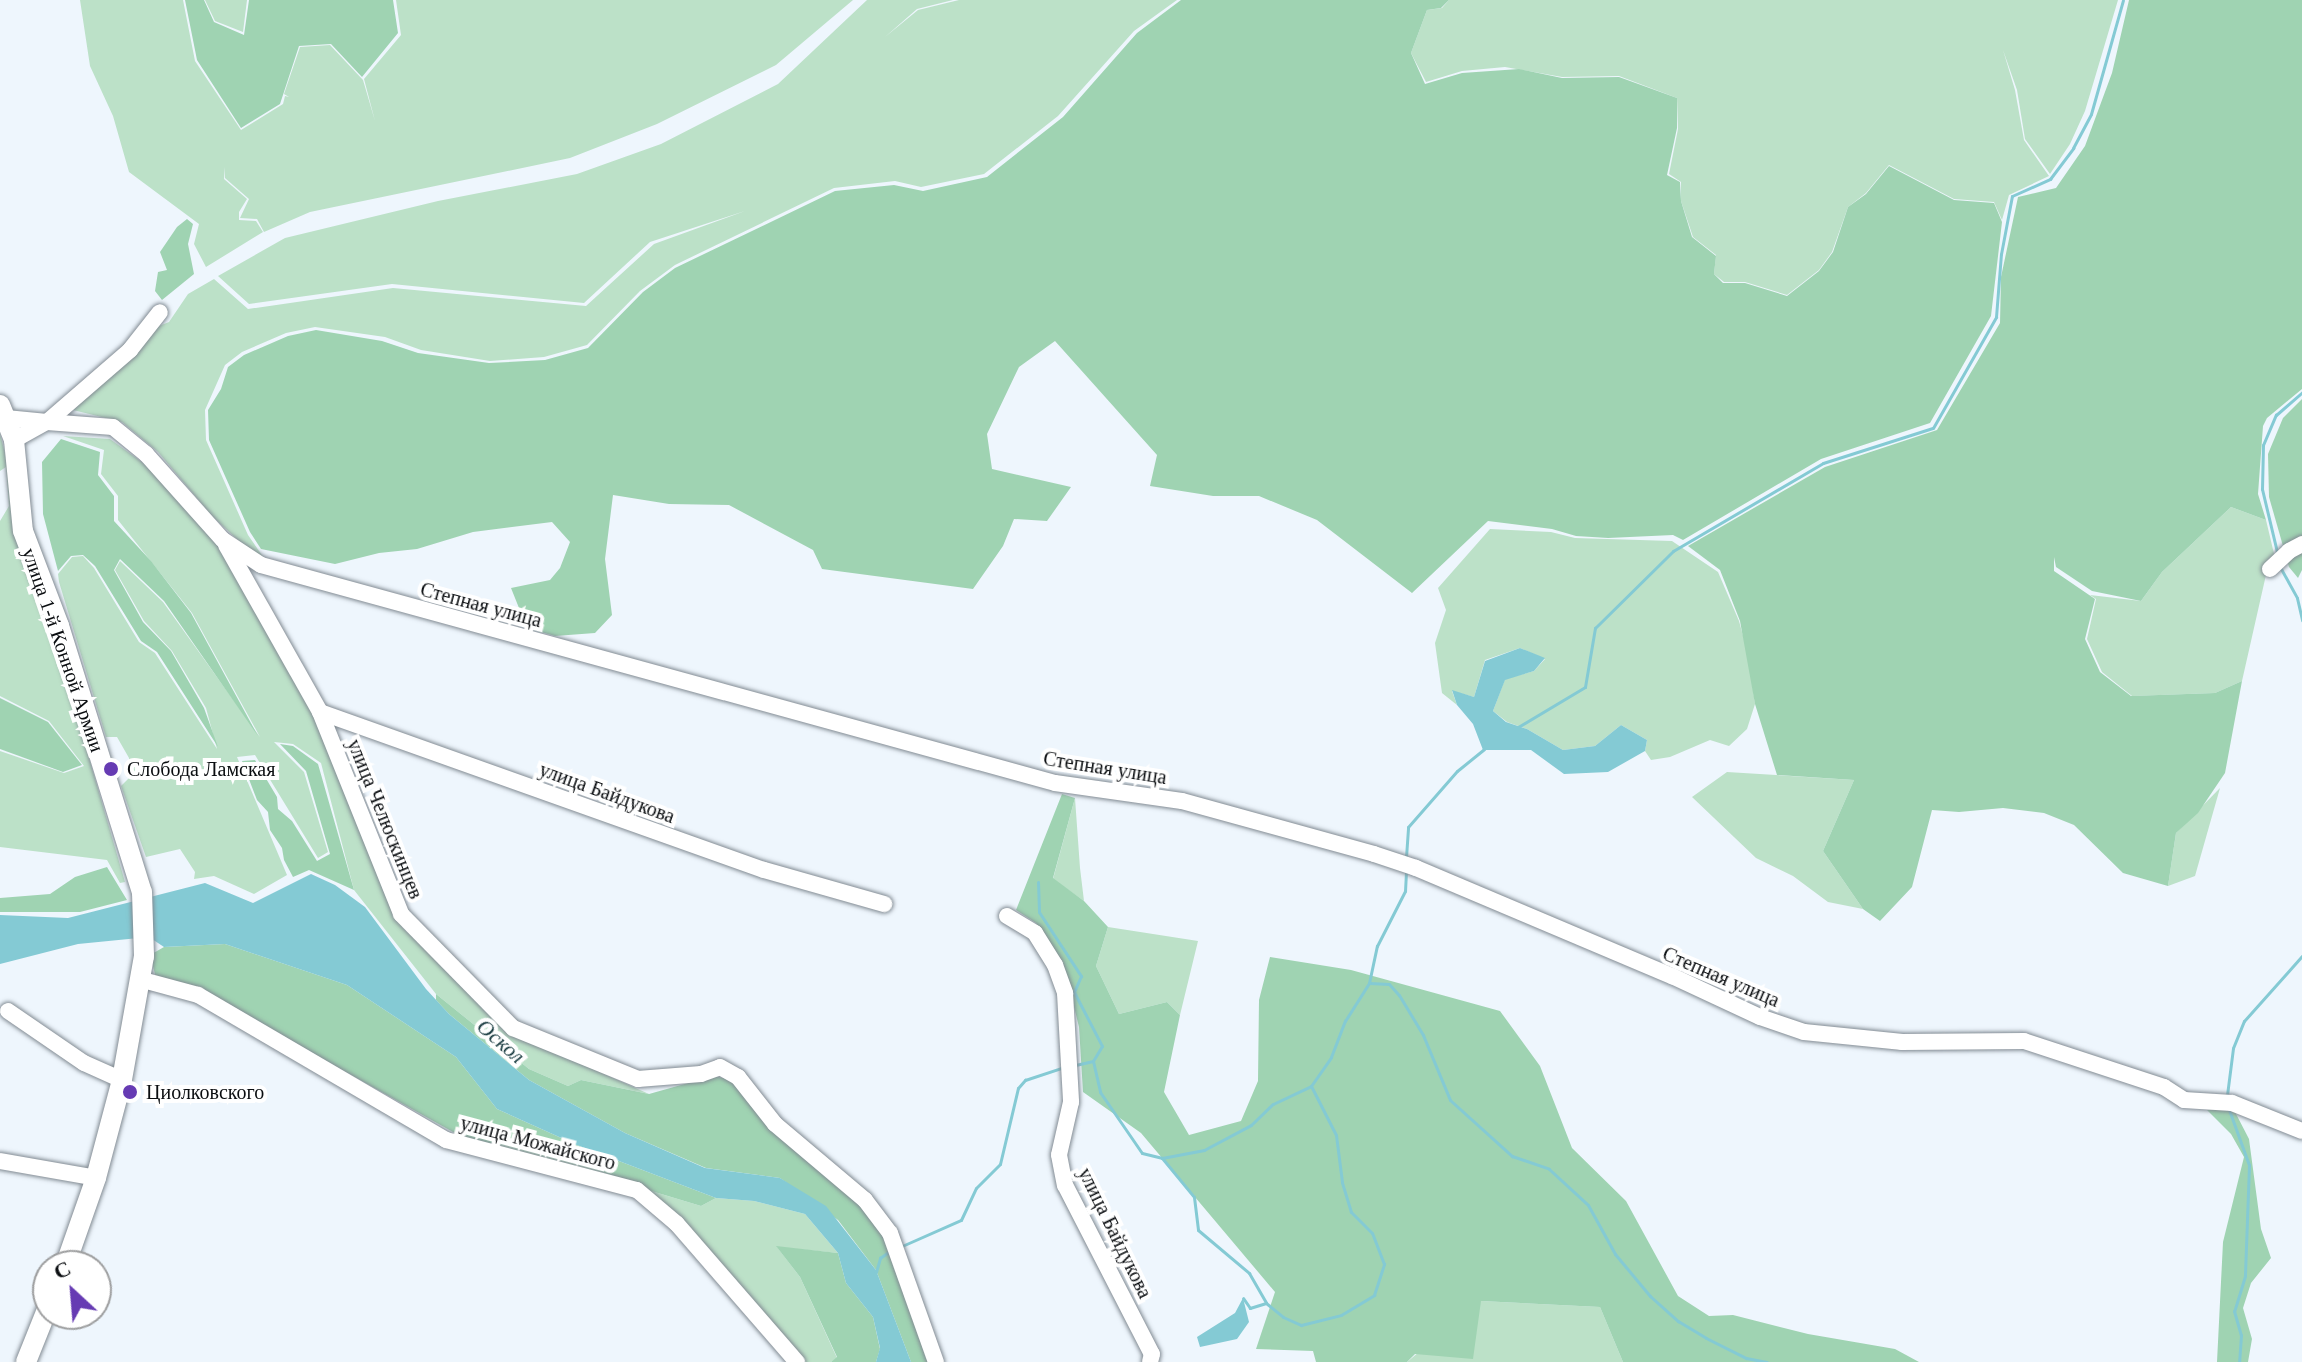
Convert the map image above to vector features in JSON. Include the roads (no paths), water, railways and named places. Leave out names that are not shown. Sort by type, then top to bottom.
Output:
[{"type":"main road","name":"улица 1-й Конной Армии","points":[[3,411],[14,440],[23,531],[59,626],[142,892],[145,941],[122,1080],[96,1178],[71,1250]]},
{"type":"main road","points":[[26,1362],[39,1330]]},
{"type":"street","points":[[14,440],[47,422],[130,350],[160,312]]},
{"type":"street","name":"Степная улица","points":[[3,411],[47,422],[113,427],[146,454],[223,540],[261,565],[1055,783],[1182,801],[1399,862],[1672,976],[1760,1017],[1804,1032],[1902,1042],[2024,1041],[2164,1087],[2184,1100],[2228,1102],[2302,1131]]},
{"type":"street","name":"улица Челюскинцев","points":[[223,540],[320,712],[401,914],[513,1028],[638,1079],[701,1074],[720,1067],[738,1077],[775,1124],[865,1200],[899,1252],[936,1362]]},
{"type":"street","points":[[2270,569],[2295,547]]},
{"type":"street","name":"улица Байдукова","points":[[320,712],[764,870],[884,904]]},
{"type":"street","name":"улица Байдукова","points":[[1007,916],[1035,933],[1055,965],[1065,993],[1071,1102],[1059,1155],[1065,1185],[1152,1354],[1150,1362]]},
{"type":"street","name":"улица Можайского","points":[[139,979],[198,995],[446,1140],[637,1190],[677,1224],[797,1362]]},
{"type":"street","points":[[8,1011],[84,1063],[122,1080]]},
{"type":"street","points":[[0,1161],[96,1178]]},
{"type":"water","points":[[1520,648],[1545,658],[1534,671],[1505,680],[1493,711],[1506,722],[1527,729],[1563,750],[1595,746],[1621,725],[1647,740],[1645,751],[1608,772],[1564,774],[1531,750],[1483,750],[1473,724],[1457,705],[1452,690],[1474,697],[1485,661]]},
{"type":"water","points":[[311,874],[335,885],[365,907],[426,989],[449,1014],[529,1080],[625,1133],[705,1168],[780,1178],[826,1206],[876,1270],[911,1362],[876,1362],[880,1348],[873,1317],[846,1283],[838,1253],[805,1214],[754,1201],[716,1198],[577,1145],[497,1109],[456,1057],[347,985],[225,944],[164,947],[149,937],[78,944],[0,964],[0,915],[68,918],[205,883],[253,903]]},
{"type":"water","points":[[1243,1298],[1249,1322],[1237,1339],[1200,1347],[1197,1337],[1235,1313]]},
{"type":"waterway","points":[[1518,727],[1585,687],[1595,628],[1673,551],[1823,463],[1933,428],[1996,317],[2001,254],[2012,196],[2050,179],[2073,148],[2091,114],[2123,0]]},
{"type":"waterway","points":[[2277,552],[2262,489],[2263,445],[2276,415],[2302,392]]},
{"type":"waterway","points":[[2280,567],[2297,598],[2302,620]]},
{"type":"waterway","points":[[1406,857],[1408,827],[1457,771],[1484,749]]},
{"type":"waterway","points":[[1093,1061],[1100,1092],[1142,1153],[1162,1158],[1204,1150],[1251,1125],[1273,1104],[1311,1086],[1331,1057],[1345,1021],[1369,983],[1377,946],[1405,891],[1406,869]]},
{"type":"waterway","points":[[1038,882],[1039,912],[1081,976],[1074,992],[1102,1046],[1093,1061],[1075,1065]]},
{"type":"waterway","points":[[2227,1095],[2233,1048],[2244,1021],[2302,956]]},
{"type":"waterway","points":[[1369,983],[1389,984],[1399,995],[1423,1035],[1450,1100],[1512,1156],[1549,1169],[1588,1205],[1615,1254],[1650,1296],[1678,1321],[1706,1338],[1746,1358],[1767,1362]]},
{"type":"waterway","points":[[902,1246],[961,1220],[976,1188],[1000,1164],[1018,1088],[1025,1080],[1064,1067]]},
{"type":"waterway","points":[[1266,1303],[1283,1317],[1301,1325],[1341,1315],[1374,1295],[1384,1264],[1372,1233],[1351,1212],[1342,1182],[1336,1135],[1311,1086]]},
{"type":"waterway","points":[[2228,1107],[2249,1165],[2245,1276],[2234,1311],[2241,1335],[2239,1362]]},
{"type":"waterway","points":[[1162,1158],[1194,1197],[1198,1230],[1249,1273],[1266,1303],[1250,1308],[1243,1298]]},
{"type":"waterway","points":[[876,1272],[880,1258],[891,1250]]},
{"type":"place","name":"Слобода Ламская","points":[[111,769]]},
{"type":"place","name":"Циолковского","points":[[130,1092]]},
{"type":"water label","name":"Оскол","points":[[501,1041]]}]
